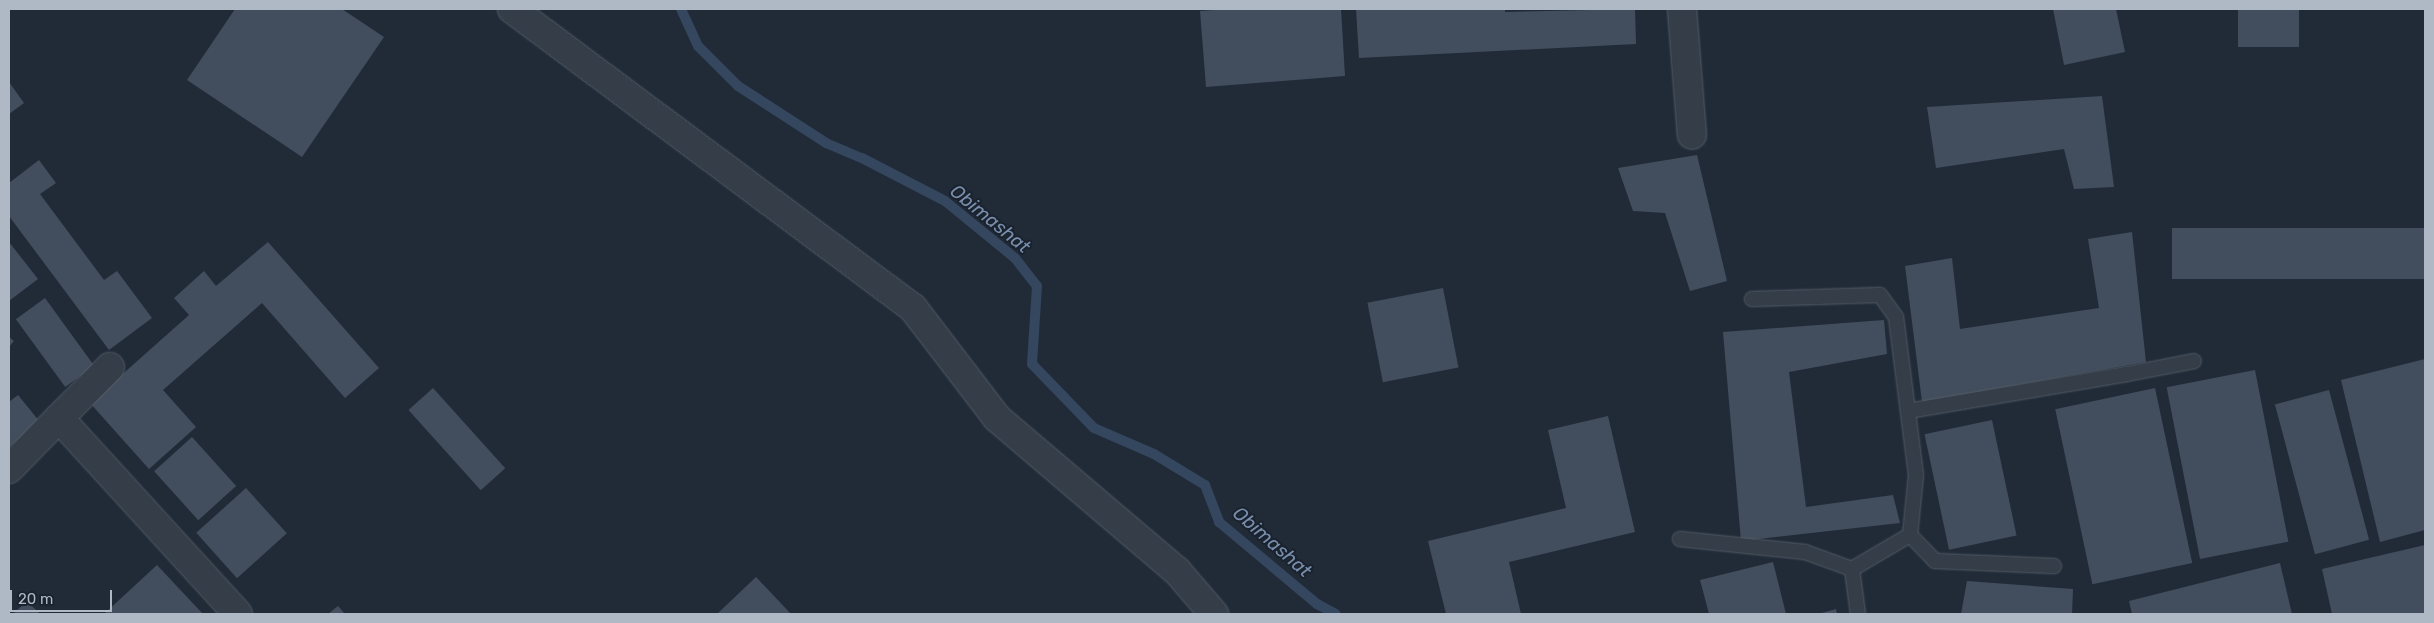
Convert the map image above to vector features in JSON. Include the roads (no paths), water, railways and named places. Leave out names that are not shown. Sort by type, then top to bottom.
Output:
[{"type":"street","points":[[512,9],[914,308],[997,418],[1177,571],[1214,614]]},
{"type":"street","points":[[1682,9],[1692,135]]},
{"type":"street","points":[[9,469],[110,367]]},
{"type":"street","points":[[58,418],[238,614]]},
{"type":"lane","points":[[1752,299],[1880,296],[1896,317],[1916,475],[1910,535],[1935,561],[2054,566]]},
{"type":"lane","points":[[1908,412],[2194,361]]},
{"type":"lane","points":[[1852,569],[1910,535]]},
{"type":"lane","points":[[1680,539],[1805,552],[1852,569]]},
{"type":"lane","points":[[1852,569],[1858,614]]},
{"type":"waterway","name":"Obimashat","points":[[681,9],[698,46],[738,86],[826,143],[862,158],[945,201],[1015,258],[1037,286],[1032,364],[1094,428],[1154,454],[1205,485],[1219,522],[1317,604],[1336,614]]}]
